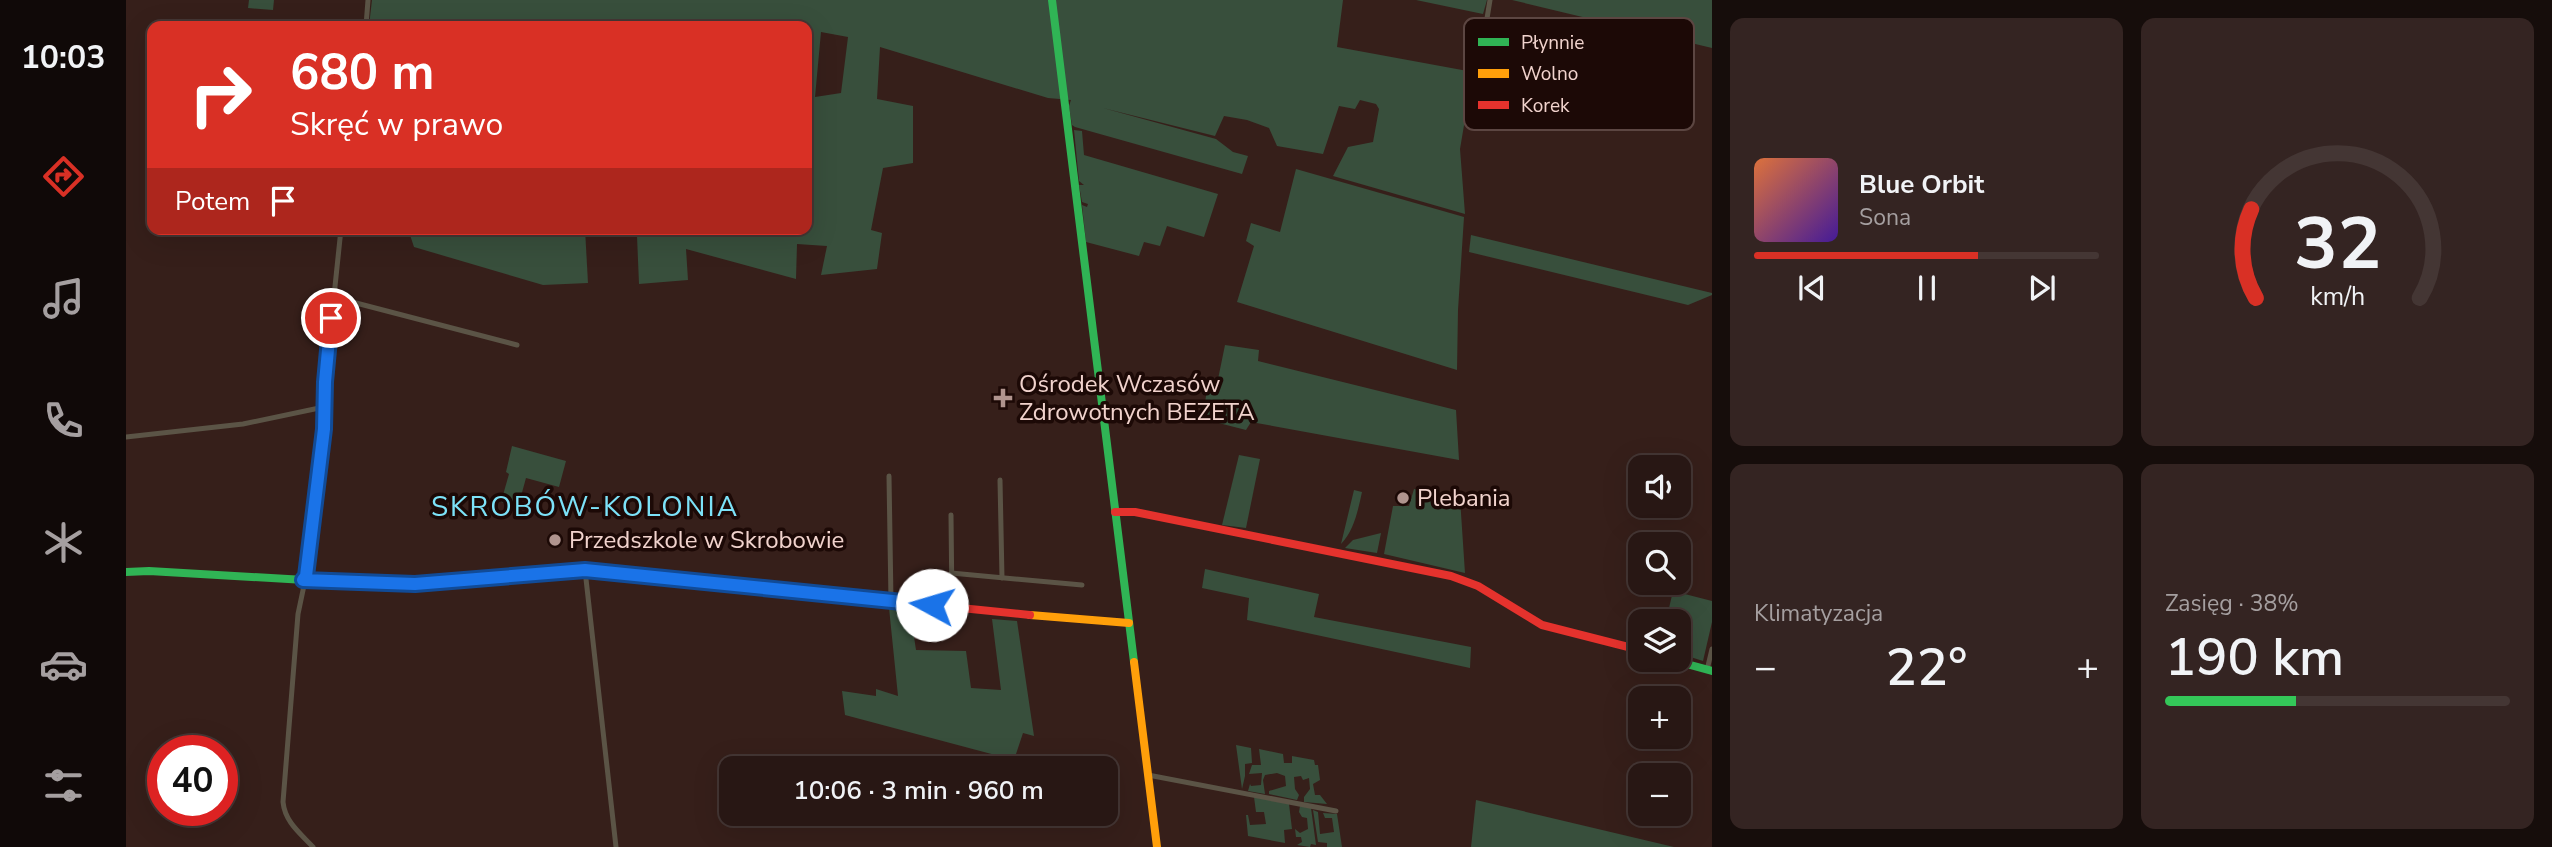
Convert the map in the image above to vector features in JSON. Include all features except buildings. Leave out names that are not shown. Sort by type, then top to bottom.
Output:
[{"type":"street","points":[[366,21],[368,0]]},
{"type":"street","points":[[1052,0],[1157,847]]},
{"type":"street","points":[[1487,18],[1490,0]]},
{"type":"street","points":[[313,847],[284,813],[283,802],[293,664],[319,471],[340,235]]},
{"type":"street","points":[[333,297],[517,345]]},
{"type":"street","points":[[126,437],[243,424],[324,407]]},
{"type":"street","points":[[889,476],[891,601]]},
{"type":"street","points":[[1000,480],[1002,578]]},
{"type":"street","points":[[1115,512],[1135,512],[1231,530],[1451,576],[1478,586],[1547,627],[1628,647]]},
{"type":"street","points":[[951,515],[952,607]]},
{"type":"street","points":[[126,572],[415,584],[585,570],[1129,623]]},
{"type":"street","points":[[585,570],[616,847]]},
{"type":"street","points":[[951,573],[1082,585]]},
{"type":"street","points":[[1691,665],[1710,670],[1712,649]]},
{"type":"street","points":[[1148,775],[1336,811]]},
{"type":"green space","points":[[249,0],[274,0],[273,10],[248,8]]},
{"type":"green space","points":[[372,0],[1343,0],[1337,47],[1464,70],[1464,125],[1460,149],[1465,214],[1333,176],[1348,147],[1373,142],[1379,109],[1376,104],[1360,100],[1355,109],[1339,106],[1323,154],[1277,146],[1269,128],[1247,120],[1224,116],[1215,136],[1103,108],[1216,139],[1233,152],[1248,156],[1242,174],[1075,127],[1072,125],[1069,106],[1071,100],[1048,98],[880,47],[877,99],[913,106],[913,163],[883,168],[871,230],[882,233],[877,269],[821,275],[827,246],[797,244],[796,279],[686,249],[688,280],[639,284],[637,236],[634,235],[812,235],[812,21],[370,21]],"holes":[[[821,32],[848,37],[841,93],[815,97]]]},
{"type":"green space","points":[[1416,0],[1487,0],[1483,14]]},
{"type":"green space","points":[[1512,0],[1712,0],[1712,48],[1694,44],[1694,18],[1587,18]]},
{"type":"green space","points":[[1074,130],[1082,131],[1084,155],[1218,194],[1204,237],[1167,226],[1160,246],[1144,242],[1139,256],[1086,242],[1082,205],[1087,207],[1088,204],[1082,202],[1079,185],[1084,185],[1079,181]]},
{"type":"green space","points":[[1296,169],[1464,217],[1457,370],[1237,302],[1254,246],[1246,241],[1251,223],[1280,232]]},
{"type":"green space","points":[[410,235],[585,235],[588,283],[543,285],[414,247]]},
{"type":"green space","points":[[1471,235],[1712,295],[1688,305],[1469,252]]},
{"type":"green space","points":[[1225,345],[1259,350],[1258,361],[1456,410],[1459,460],[1251,422],[1246,430],[1203,419],[1207,388],[1216,389]]},
{"type":"green space","points":[[512,446],[566,461],[559,487],[526,478],[518,507],[501,502],[509,474],[506,472]]},
{"type":"green space","points":[[1239,455],[1260,459],[1246,528],[1222,525]]},
{"type":"green space","points":[[1414,489],[1460,498],[1465,573],[1384,554],[1393,506],[1409,506]]},
{"type":"green space","points":[[1354,490],[1362,492],[1359,506],[1352,527],[1341,544]]},
{"type":"green space","points":[[1381,533],[1377,553],[1345,548],[1353,540]]},
{"type":"green space","points":[[1205,569],[1319,594],[1314,617],[1471,647],[1470,668],[1247,620],[1249,598],[1202,588]]},
{"type":"green space","points":[[1672,595],[1689,595],[1712,601],[1712,622],[1703,661],[1691,657],[1691,609],[1669,609]]},
{"type":"green space","points":[[889,608],[910,610],[916,650],[966,651],[971,688],[1001,690],[992,619],[1017,621],[1034,736],[1023,733],[1015,756],[999,756],[845,715],[842,691],[876,696],[876,689],[898,696]]},
{"type":"green space","points":[[1236,745],[1251,748],[1252,763],[1245,764],[1242,789]]},
{"type":"green space","points":[[1259,749],[1283,754],[1284,763],[1292,763],[1292,756],[1314,760],[1315,765],[1318,765],[1320,780],[1313,784],[1315,795],[1320,795],[1327,804],[1304,802],[1310,789],[1309,778],[1303,780],[1301,776],[1294,777],[1295,789],[1299,795],[1297,800],[1269,794],[1269,791],[1286,786],[1285,776],[1277,773],[1265,775],[1265,794],[1248,791],[1250,784],[1261,785],[1262,773],[1249,774],[1252,765],[1261,765]]},
{"type":"green space","points":[[1254,797],[1289,804],[1292,829],[1284,830],[1285,843],[1248,836],[1246,815],[1250,825],[1266,824],[1264,812],[1256,812]]},
{"type":"green space","points":[[1476,800],[1674,847],[1471,847]]},
{"type":"green space","points":[[1300,806],[1311,808],[1316,845],[1311,844],[1310,847],[1297,845],[1302,842],[1301,837],[1296,837],[1295,829],[1300,833],[1308,829],[1307,818],[1302,817],[1299,812]]},
{"type":"green space","points":[[1313,810],[1318,812],[1320,834],[1334,832],[1332,818],[1325,818],[1323,813],[1337,814],[1342,847],[1327,847],[1327,843],[1318,842]]},
{"type":"traffic: fast","points":[[1052,0],[1134,662]]},
{"type":"traffic: fast","points":[[126,572],[149,571],[390,585],[565,572]]},
{"type":"traffic: fast","points":[[1691,665],[1712,671]]},
{"type":"traffic: slow","points":[[1030,615],[1129,623]]},
{"type":"traffic: slow","points":[[1134,662],[1157,847]]},
{"type":"traffic: jam","points":[[1115,512],[1135,512],[1451,576],[1478,586],[1542,625],[1628,647]]},
{"type":"traffic: jam","points":[[565,572],[585,570],[1030,615]]},
{"type":"place","name":"Ośrodek Wczasów Zdrowotnych BEZETA","points":[[1003,398]]},
{"type":"place","name":"Plebania","points":[[1403,498]]},
{"type":"place","name":"Przedszkole w Skrobowie","points":[[555,540]]},
{"type":"district","name":"SKROBÓW-KOLONIA","points":[[585,507]]},
{"type":"route","points":[[331,318],[324,429],[306,576],[303,580],[390,585],[585,570],[932,605]]}]
